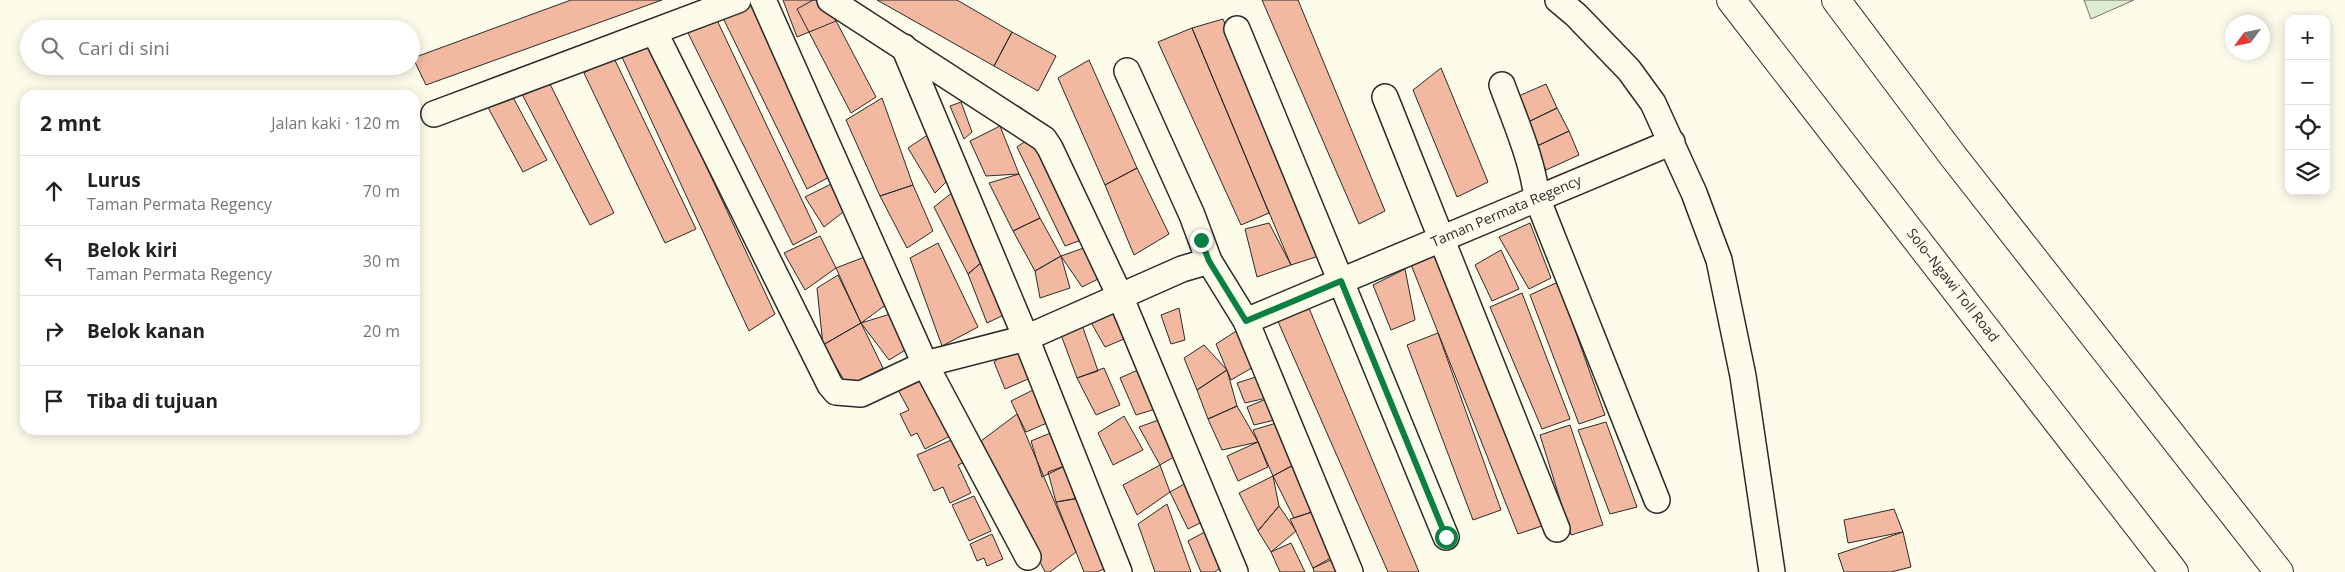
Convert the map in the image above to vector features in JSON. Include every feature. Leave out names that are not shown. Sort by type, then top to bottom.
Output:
[{"type":"highway","name":"Solo–Ngawi Toll Road","points":[[1731,0],[2174,572]]},
{"type":"highway","points":[[1836,0],[1953,156],[2279,572]]},
{"type":"street","points":[[434,114],[655,33],[738,0]]},
{"type":"street","points":[[763,0],[925,364],[1028,557]]},
{"type":"street","points":[[830,0],[904,46],[1044,139],[1120,296],[1235,572]]},
{"type":"street","points":[[1558,0],[1576,15],[1629,70],[1653,103],[1672,142],[1719,260],[1744,376],[1772,572]]},
{"type":"street","points":[[1237,29],[1446,537]]},
{"type":"street","points":[[655,33],[830,385],[836,392],[861,394],[925,364],[1026,338],[1182,269],[1209,261]]},
{"type":"street","points":[[904,46],[1026,338],[1119,572]]},
{"type":"street","points":[[1127,71],[1192,215],[1209,261],[1246,321],[1350,572]]},
{"type":"street","points":[[1502,86],[1530,162],[1537,198],[1657,500]]},
{"type":"street","points":[[1385,97],[1557,530]]},
{"type":"street","name":"Taman Permata Regency","points":[[1246,321],[1672,142]]},
{"type":"green space","points":[[2084,0],[2134,0],[2091,19]]},
{"type":"building","points":[[571,0],[662,0],[426,85],[420,73],[420,55]]},
{"type":"building","points":[[783,0],[821,0],[827,4],[836,21],[797,37]]},
{"type":"building","points":[[813,0],[825,0],[876,97],[851,113],[797,9]]},
{"type":"building","points":[[877,0],[957,0],[1012,32],[994,66]]},
{"type":"building","points":[[1262,0],[1298,0],[1385,211],[1359,224]]},
{"type":"building","points":[[750,1],[833,175],[807,189],[722,16]]},
{"type":"building","points":[[716,18],[817,232],[793,245],[688,33]]},
{"type":"building","points":[[1223,19],[1322,255],[1291,265],[1192,28]]},
{"type":"building","points":[[1192,28],[1269,213],[1241,225],[1158,42]]},
{"type":"building","points":[[1012,32],[1056,56],[1038,91],[994,66]]},
{"type":"building","points":[[648,41],[775,314],[749,331],[621,55]]},
{"type":"building","points":[[613,56],[696,229],[665,243],[584,73]]},
{"type":"building","points":[[1089,60],[1137,168],[1105,185],[1058,78]]},
{"type":"building","points":[[1441,68],[1488,182],[1457,197],[1413,90]]},
{"type":"building","points":[[549,82],[614,213],[590,225],[522,94]]},
{"type":"building","points":[[1546,84],[1557,108],[1524,124],[1512,99]]},
{"type":"building","points":[[510,92],[547,160],[523,172],[485,102]]},
{"type":"building","points":[[882,98],[913,185],[880,196],[846,120]]},
{"type":"building","points":[[961,102],[972,132],[964,139],[950,106]]},
{"type":"building","points":[[1557,108],[1569,131],[1535,147],[1524,124]]},
{"type":"building","points":[[1000,126],[1019,174],[986,176],[970,141]]},
{"type":"building","points":[[1569,131],[1579,155],[1546,170],[1535,147]]},
{"type":"building","points":[[929,134],[947,181],[935,193],[908,148]]},
{"type":"building","points":[[1036,134],[1092,236],[1065,246],[1017,147]]},
{"type":"building","points":[[1137,168],[1169,234],[1134,255],[1105,185]]},
{"type":"building","points":[[1019,174],[1040,218],[1013,231],[989,183]]},
{"type":"building","points":[[835,182],[847,209],[824,227],[805,197]]},
{"type":"building","points":[[913,185],[933,231],[907,248],[880,196]]},
{"type":"building","points":[[953,192],[990,255],[968,274],[934,207]]},
{"type":"building","points":[[1040,218],[1061,256],[1035,271],[1013,231]]},
{"type":"building","points":[[1269,223],[1291,265],[1257,277],[1245,229]]},
{"type":"building","points":[[1530,223],[1551,278],[1529,289],[1499,237]]},
{"type":"building","points":[[820,236],[836,268],[805,290],[784,253]]},
{"type":"building","points":[[938,243],[978,327],[942,346],[910,258]]},
{"type":"building","points":[[1095,244],[1102,277],[1082,287],[1061,256]]},
{"type":"building","points":[[1440,247],[1545,525],[1518,534],[1410,262]]},
{"type":"building","points":[[1501,250],[1519,289],[1492,301],[1475,265]]},
{"type":"building","points":[[990,255],[1014,310],[987,323],[968,274]]},
{"type":"building","points":[[867,256],[887,304],[861,323],[836,268]]},
{"type":"building","points":[[1061,256],[1070,288],[1040,298],[1035,271]]},
{"type":"building","points":[[1405,269],[1415,320],[1391,330],[1373,285]]},
{"type":"building","points":[[838,275],[861,323],[823,345],[817,288]]},
{"type":"building","points":[[1558,282],[1605,415],[1579,424],[1530,295]]},
{"type":"building","points":[[1522,293],[1570,419],[1542,429],[1490,307]]},
{"type":"building","points":[[1120,296],[1136,334],[1105,347],[1089,319]]},
{"type":"building","points":[[1306,301],[1419,572],[1388,572],[1276,317]]},
{"type":"building","points":[[1179,308],[1185,340],[1171,344],[1161,315]]},
{"type":"building","points":[[900,311],[907,349],[889,360],[861,323]]},
{"type":"building","points":[[1081,322],[1098,371],[1077,378],[1057,324]]},
{"type":"building","points":[[861,323],[883,368],[848,387],[823,345]]},
{"type":"building","points":[[1241,328],[1262,362],[1231,380],[1216,344]]},
{"type":"building","points":[[1438,333],[1501,510],[1473,520],[1407,345]]},
{"type":"building","points":[[1026,338],[1040,374],[1005,389],[994,362]]},
{"type":"building","points":[[1204,345],[1227,370],[1197,390],[1184,358]]},
{"type":"building","points":[[1149,365],[1165,406],[1136,415],[1120,378]]},
{"type":"building","points":[[1104,368],[1120,405],[1096,415],[1077,378]]},
{"type":"building","points":[[1227,370],[1237,406],[1208,419],[1197,390]]},
{"type":"building","points":[[1262,375],[1271,397],[1245,403],[1237,383]]},
{"type":"building","points":[[922,377],[952,435],[925,449],[917,433],[911,436],[900,414],[909,410],[898,390]]},
{"type":"building","points":[[1035,389],[1047,423],[1026,432],[1011,401]]},
{"type":"building","points":[[1271,397],[1279,419],[1254,425],[1247,407]]},
{"type":"building","points":[[1237,406],[1258,442],[1222,450],[1208,419]]},
{"type":"building","points":[[1017,414],[1076,552],[1050,572],[1045,572],[981,441]]},
{"type":"building","points":[[1124,416],[1143,450],[1113,465],[1098,433]]},
{"type":"building","points":[[1170,416],[1184,451],[1160,465],[1139,427]]},
{"type":"building","points":[[1283,421],[1299,462],[1273,476],[1253,430]]},
{"type":"building","points":[[1606,422],[1637,507],[1610,514],[1578,430]]},
{"type":"building","points":[[1570,425],[1603,525],[1571,535],[1540,435]]},
{"type":"building","points":[[1053,432],[1067,465],[1042,477],[1031,441]]},
{"type":"building","points":[[958,437],[969,460],[958,465],[971,493],[950,503],[943,487],[934,491],[917,455]]},
{"type":"building","points":[[1258,442],[1268,467],[1238,481],[1227,456]]},
{"type":"building","points":[[1299,462],[1318,510],[1294,518],[1273,476]]},
{"type":"building","points":[[1067,465],[1075,499],[1056,502],[1048,472]]},
{"type":"building","points":[[1160,465],[1170,492],[1137,515],[1123,485]]},
{"type":"building","points":[[1273,476],[1279,506],[1258,531],[1239,493]]},
{"type":"building","points":[[1195,478],[1212,517],[1188,529],[1170,492]]},
{"type":"building","points":[[974,496],[991,531],[969,541],[952,505]]},
{"type":"building","points":[[1089,496],[1116,564],[1097,572],[1084,572],[1056,502]]},
{"type":"building","points":[[1167,504],[1191,572],[1155,572],[1138,524]]},
{"type":"building","points":[[1279,506],[1296,531],[1271,552],[1258,531]]},
{"type":"building","points":[[1894,509],[1903,532],[1848,543],[1844,520]]},
{"type":"building","points":[[1318,510],[1336,555],[1313,568],[1290,519]]},
{"type":"building","points":[[1216,526],[1223,566],[1215,572],[1201,572],[1188,541]]},
{"type":"building","points":[[1903,532],[1911,567],[1891,572],[1844,572],[1838,554]]},
{"type":"building","points":[[992,534],[1003,559],[987,566],[984,558],[977,561],[970,544]]},
{"type":"building","points":[[1291,543],[1305,572],[1280,572],[1271,552]]},
{"type":"building","points":[[1333,559],[1339,572],[1314,572],[1313,568]]},
{"type":"route","points":[[1201,240],[1209,261],[1246,321],[1341,281],[1446,537]]}]
